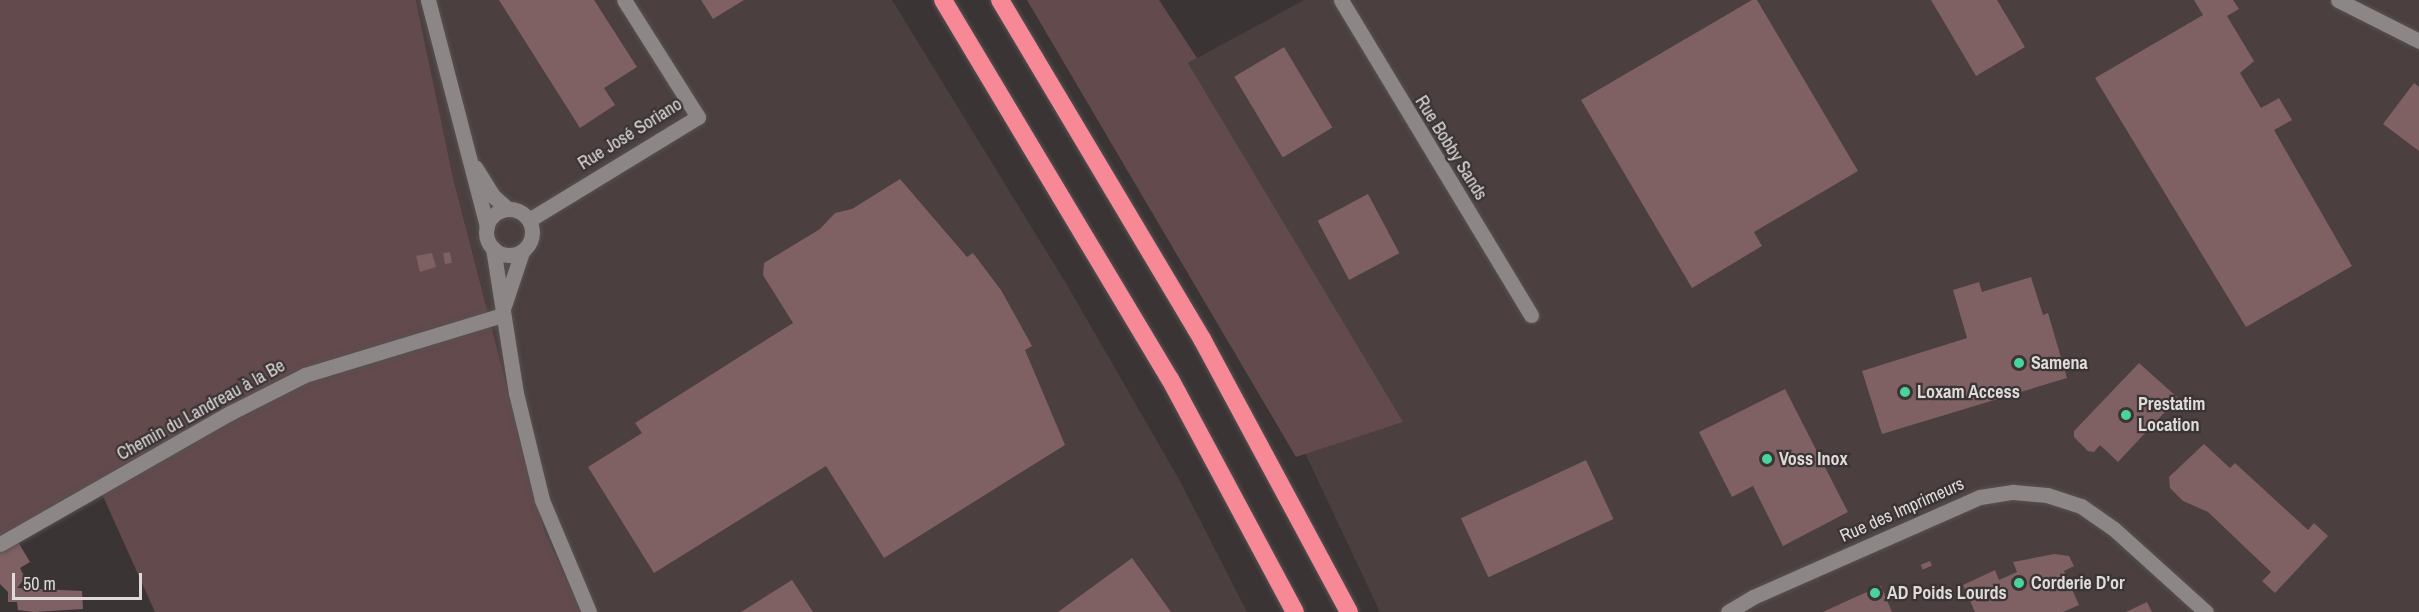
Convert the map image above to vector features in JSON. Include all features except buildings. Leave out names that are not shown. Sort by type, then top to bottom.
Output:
[{"type":"highway","points":[[943,0],[1159,360],[1295,612]]},
{"type":"highway","points":[[1000,0],[1202,339],[1349,612]]},
{"type":"street","points":[[428,0],[487,226],[486,236],[493,248],[516,393],[542,500],[589,612]]},
{"type":"street","name":"Rue José Soriano","points":[[529,220],[698,117],[624,0]]},
{"type":"street","name":"Rue Bobby Sands","points":[[1341,0],[1531,315]]},
{"type":"street","points":[[2338,0],[2419,41]]},
{"type":"street","points":[[464,144],[493,196],[508,209],[521,212],[529,220],[531,238],[522,252],[502,315]]},
{"type":"street","points":[[487,226],[495,213],[508,209]]},
{"type":"street","points":[[493,248],[507,255],[522,252]]},
{"type":"street","name":"Chemin du Landreau à la Be","points":[[0,544],[231,413],[305,375],[502,315]]},
{"type":"street","name":"Rue des Imprimeurs","points":[[1728,612],[1753,597],[1980,497],[2013,492],[2048,495],[2080,506],[2114,529],[2206,612]]},
{"type":"shaded area","points":[[0,0],[416,0],[453,178],[544,530],[581,612],[155,612],[98,485],[0,538]]},
{"type":"shaded area","points":[[416,0],[892,0],[1067,285],[1180,481],[1247,612],[581,612],[544,530],[453,178]]},
{"type":"shaded area","points":[[1027,0],[1159,0],[1197,58],[1188,63],[1403,422],[1296,457]]},
{"type":"shaded area","points":[[1304,0],[2419,0],[2419,612],[1380,612],[1305,453],[1402,422],[1188,63]]},
{"type":"place","name":"Samena","points":[[2019,363]]},
{"type":"place","name":"Loxam Access","points":[[1905,392]]},
{"type":"place","name":"Prestatim Location","points":[[2126,415]]},
{"type":"place","name":"Voss Inox","points":[[1767,459]]},
{"type":"place","name":"Corderie D'or","points":[[2019,583]]},
{"type":"place","name":"AD Poids Lourds","points":[[1875,593]]}]
